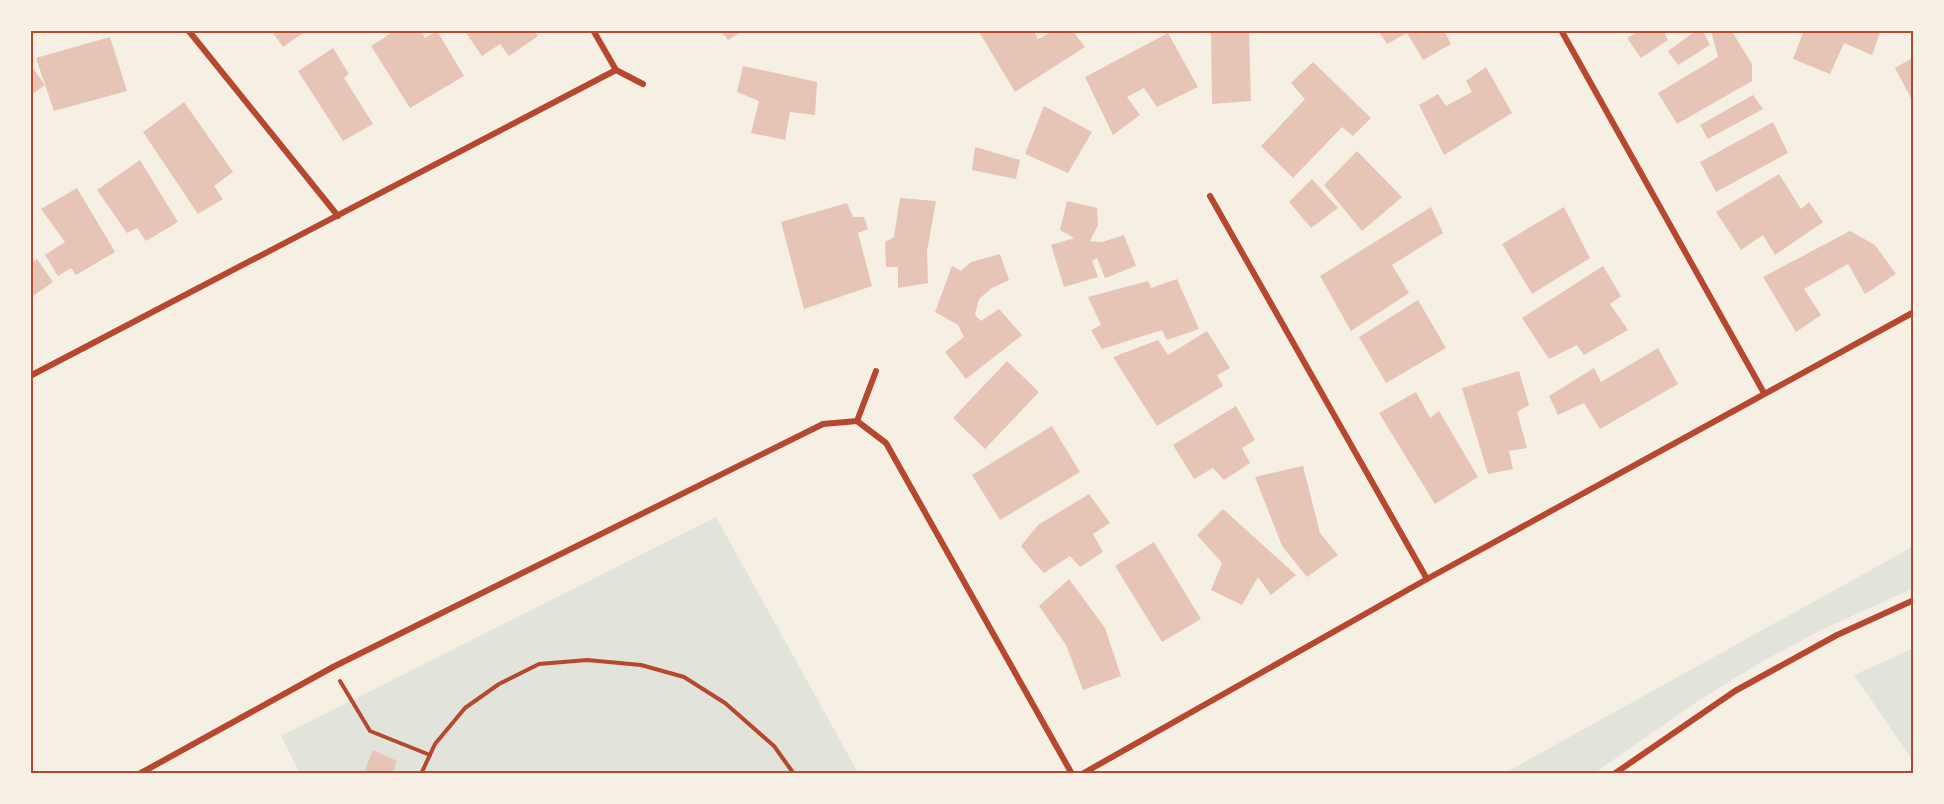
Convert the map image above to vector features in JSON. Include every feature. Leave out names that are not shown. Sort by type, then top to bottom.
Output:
[{"type":"street","points":[[188,30],[338,216]]},
{"type":"street","points":[[593,30],[616,70],[643,84]]},
{"type":"street","points":[[1562,30],[1764,393]]},
{"type":"street","points":[[30,376],[616,70]]},
{"type":"street","points":[[1210,196],[1427,579]]},
{"type":"street","points":[[1082,774],[1427,579],[1914,312]]},
{"type":"street","points":[[857,421],[876,371]]},
{"type":"street","points":[[139,774],[333,667],[824,424],[857,421],[886,443],[1072,774]]},
{"type":"street","points":[[1614,774],[1735,691],[1837,635],[1914,600]]},
{"type":"path","points":[[422,774],[435,744],[465,708],[498,684],[539,664],[587,660],[641,665],[684,677],[725,703],[774,746],[794,774]]},
{"type":"path","points":[[333,667],[370,731],[430,755]]},
{"type":"shaded area","points":[[716,517],[859,774],[300,774],[281,736]]},
{"type":"shaded area","points":[[1914,546],[1914,588],[1819,631],[1758,664],[1698,701],[1593,774],[1503,774]]},
{"type":"shaded area","points":[[1914,648],[1914,762],[1854,675]]},
{"type":"building","points":[[271,30],[307,30],[283,47]]},
{"type":"building","points":[[396,30],[421,30],[425,38],[437,31],[464,76],[410,108],[371,46]]},
{"type":"building","points":[[464,30],[534,30],[538,36],[509,56],[500,44],[482,56]]},
{"type":"building","points":[[720,30],[744,30],[728,40]]},
{"type":"building","points":[[978,30],[1033,30],[1038,39],[1055,30],[1072,30],[1085,47],[1015,92]]},
{"type":"building","points":[[1211,30],[1249,30],[1251,101],[1212,104]]},
{"type":"building","points":[[1378,30],[1444,30],[1451,44],[1423,60],[1407,33],[1387,44]]},
{"type":"building","points":[[1641,30],[1663,30],[1668,40],[1641,58],[1627,38]]},
{"type":"building","points":[[1697,30],[1702,30],[1710,45],[1678,65],[1668,51]]},
{"type":"building","points":[[1731,30],[1752,64],[1752,81],[1677,124],[1658,93],[1718,57],[1711,31]]},
{"type":"building","points":[[1804,30],[1881,30],[1872,55],[1844,43],[1830,74],[1793,59]]},
{"type":"building","points":[[1168,33],[1198,87],[1157,107],[1144,88],[1127,97],[1140,115],[1113,135],[1085,77]]},
{"type":"building","points":[[110,37],[127,91],[54,111],[36,58]]},
{"type":"building","points":[[333,48],[349,74],[344,78],[373,124],[343,141],[298,71]]},
{"type":"building","points":[[1914,57],[1914,104],[1895,68]]},
{"type":"building","points":[[1313,62],[1371,118],[1353,136],[1342,127],[1293,178],[1261,146],[1305,99],[1291,83]]},
{"type":"building","points":[[30,64],[45,85],[30,96]]},
{"type":"building","points":[[743,66],[817,82],[815,115],[790,112],[785,140],[751,133],[759,101],[737,92]]},
{"type":"building","points":[[1486,67],[1512,113],[1444,155],[1419,105],[1438,94],[1446,106],[1472,92],[1466,81]]},
{"type":"building","points":[[1753,95],[1763,109],[1708,139],[1700,125]]},
{"type":"building","points":[[184,102],[233,172],[214,186],[223,199],[198,214],[143,132]]},
{"type":"building","points":[[1044,106],[1092,132],[1068,173],[1025,154]]},
{"type":"building","points":[[1773,122],[1788,153],[1716,192],[1700,162]]},
{"type":"building","points":[[975,147],[1020,160],[1016,179],[972,170]]},
{"type":"building","points":[[1357,151],[1402,197],[1362,231],[1324,185]]},
{"type":"building","points":[[140,160],[178,222],[146,241],[137,228],[127,233],[97,190]]},
{"type":"building","points":[[1779,174],[1801,209],[1809,202],[1823,222],[1775,255],[1763,235],[1741,250],[1716,212]]},
{"type":"building","points":[[1312,179],[1338,208],[1311,228],[1289,202]]},
{"type":"building","points":[[77,188],[115,252],[76,275],[71,268],[58,276],[45,255],[65,242],[41,209]]},
{"type":"building","points":[[900,198],[936,201],[927,251],[928,283],[898,288],[898,267],[886,267],[885,242],[894,237]]},
{"type":"building","points":[[1067,201],[1097,208],[1098,225],[1090,241],[1102,242],[1124,235],[1136,266],[1105,278],[1097,258],[1092,261],[1098,277],[1064,287],[1051,245],[1074,238],[1060,230]]},
{"type":"building","points":[[847,203],[853,217],[864,217],[868,229],[858,233],[872,286],[804,309],[781,222]]},
{"type":"building","points":[[1431,207],[1443,233],[1392,265],[1409,293],[1351,331],[1320,276]]},
{"type":"building","points":[[1564,207],[1590,258],[1532,294],[1502,244]]},
{"type":"building","points":[[1850,231],[1875,245],[1896,274],[1865,294],[1848,264],[1804,289],[1821,315],[1796,332],[1763,277]]},
{"type":"building","points":[[1000,254],[1009,280],[992,288],[979,299],[975,315],[981,321],[999,309],[1022,335],[966,379],[945,352],[964,337],[958,325],[935,312],[952,266],[961,271],[971,262]]},
{"type":"building","points":[[37,259],[53,282],[30,298],[30,265]]},
{"type":"building","points":[[1603,266],[1621,296],[1610,304],[1628,330],[1584,355],[1577,345],[1549,359],[1522,318]]},
{"type":"building","points":[[1177,279],[1199,329],[1167,340],[1162,330],[1102,349],[1091,330],[1101,325],[1088,297],[1148,281],[1151,288]]},
{"type":"building","points":[[1418,300],[1446,348],[1386,383],[1359,337]]},
{"type":"building","points":[[1207,331],[1230,368],[1217,375],[1223,386],[1157,426],[1113,357],[1158,340],[1168,355]]},
{"type":"building","points":[[1658,348],[1678,384],[1600,429],[1584,403],[1558,415],[1549,396],[1594,368],[1601,382]]},
{"type":"building","points":[[1007,361],[1039,392],[985,449],[953,418]]},
{"type":"building","points":[[1519,371],[1529,405],[1517,412],[1527,448],[1509,451],[1513,469],[1488,474],[1462,388]]},
{"type":"building","points":[[1416,392],[1430,418],[1439,411],[1478,477],[1435,504],[1379,413]]},
{"type":"building","points":[[1236,406],[1255,440],[1242,448],[1250,463],[1224,480],[1213,468],[1194,479],[1173,445]]},
{"type":"building","points":[[1052,426],[1080,472],[1000,520],[972,475]]},
{"type":"building","points":[[1303,466],[1320,533],[1338,555],[1307,577],[1282,546],[1255,477]]},
{"type":"building","points":[[1089,494],[1110,523],[1093,534],[1103,552],[1080,567],[1070,556],[1044,573],[1021,546],[1038,525]]},
{"type":"building","points":[[1223,509],[1296,575],[1271,595],[1258,577],[1242,605],[1211,590],[1222,563],[1197,535]]},
{"type":"building","points":[[1154,542],[1201,619],[1162,642],[1115,566]]},
{"type":"building","points":[[1069,579],[1105,628],[1121,676],[1083,690],[1066,645],[1039,606]]},
{"type":"building","points":[[373,750],[397,761],[392,774],[363,774]]}]
